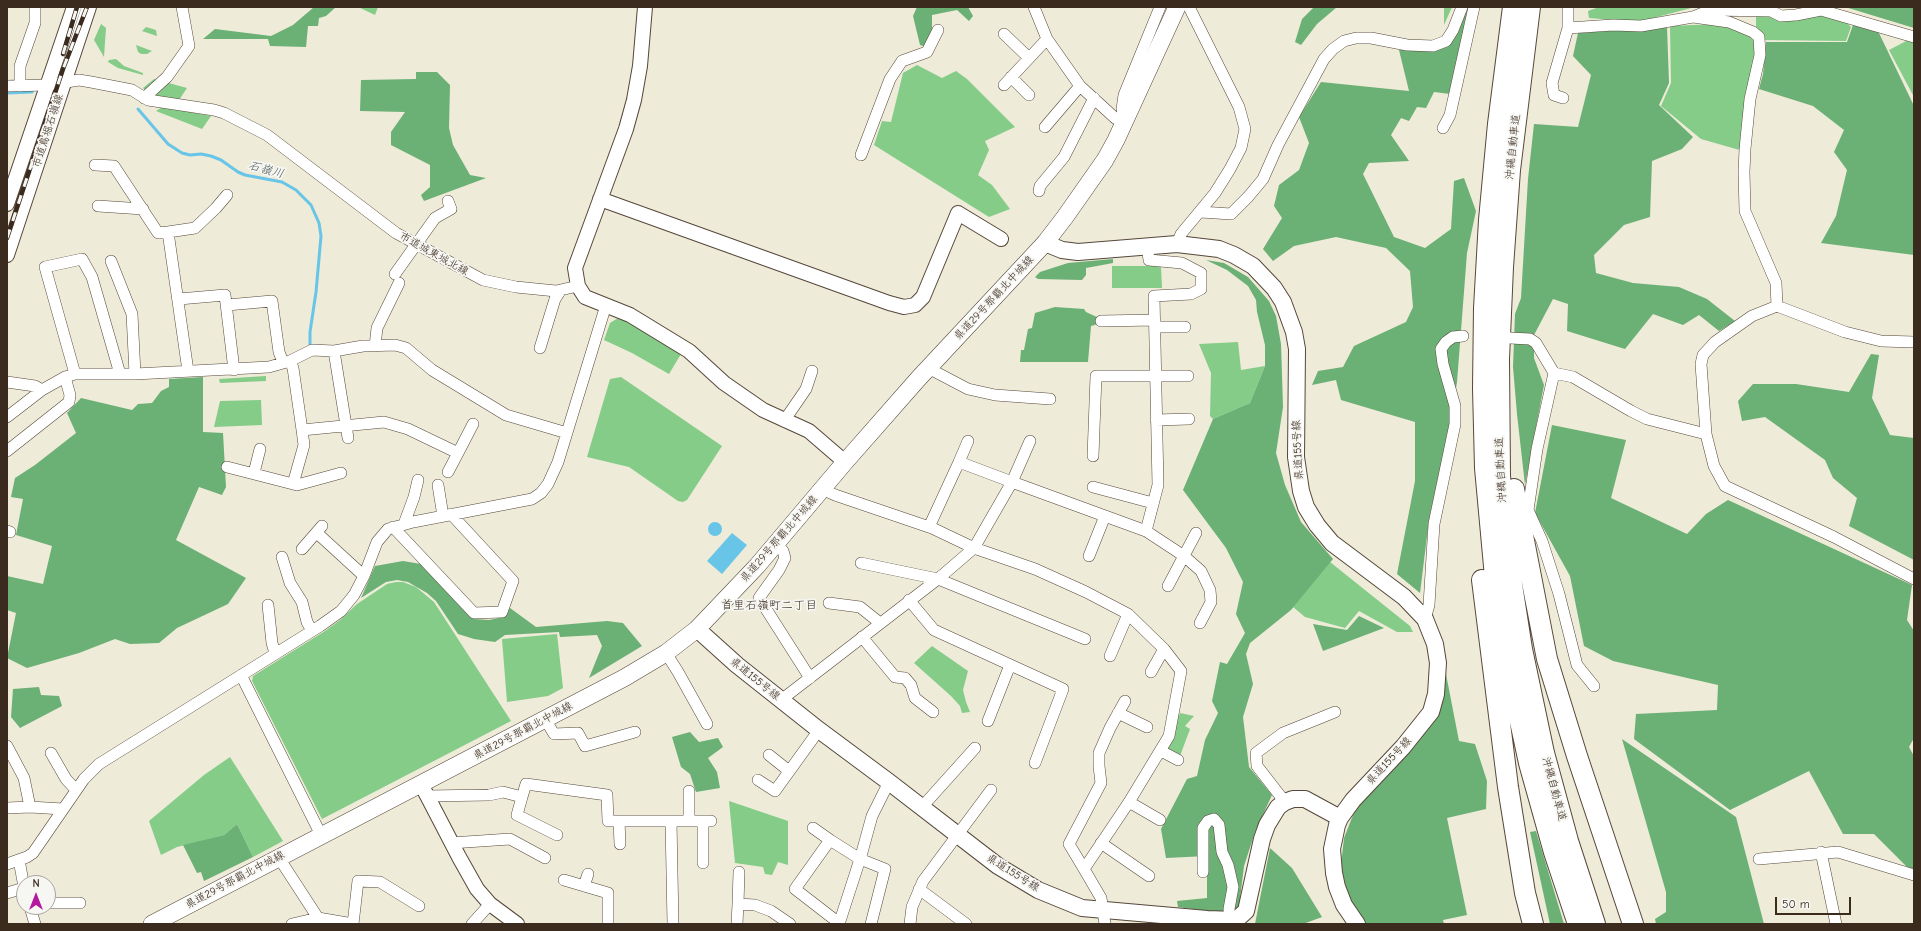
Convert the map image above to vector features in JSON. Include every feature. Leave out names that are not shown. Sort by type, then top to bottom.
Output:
[{"type":"highway","name":"沖縄自動車道","points":[[1514,7],[1498,124],[1489,220],[1484,308],[1483,388],[1485,468],[1489,517],[1503,637],[1529,763],[1554,852],[1578,924]]},
{"type":"highway","name":"沖縄自動車道","points":[[1530,7],[1509,185],[1500,326],[1500,469],[1509,565],[1521,642],[1544,753],[1568,841],[1595,924]]},
{"type":"highway","points":[[1483,388],[1475,466],[1478,542],[1508,787],[1525,893],[1533,924]]},
{"type":"highway","points":[[1499,399],[1516,506],[1540,627],[1559,702],[1634,924]]},
{"type":"main road","name":"県道29号那覇北中城線","points":[[152,924],[321,835],[424,790],[545,720],[624,678],[666,653],[697,629],[728,599],[822,488],[928,368],[1045,243],[1105,160],[1125,124],[1177,7]]},
{"type":"main road","name":"県道155号線","points":[[1045,243],[1062,250],[1078,252],[1147,245],[1177,244],[1197,245],[1219,249],[1254,266],[1274,288],[1289,316],[1297,349],[1296,457],[1301,491],[1306,507],[1332,543],[1404,597],[1425,619],[1435,644],[1438,663],[1436,694],[1430,712],[1403,747],[1353,800],[1340,818],[1333,841],[1334,873],[1337,887],[1344,905],[1357,924]]},
{"type":"main road","name":"県道155号線","points":[[697,629],[715,646],[819,730],[958,834],[998,866],[1038,890],[1104,918],[1230,921]]},
{"type":"main road","points":[[1230,921],[1241,917],[1246,911],[1262,839],[1272,816],[1285,802],[1293,799],[1305,799],[1340,818]]},
{"type":"street","points":[[20,86],[20,66],[35,24],[35,7]]},
{"type":"street","name":"市道鳥堀石嶺線","points":[[7,204],[74,7]]},
{"type":"street","name":"市道鳥堀石嶺線","points":[[7,255],[89,7]]},
{"type":"street","points":[[144,98],[167,77],[189,46],[182,7]]},
{"type":"street","points":[[645,7],[641,54],[634,100],[626,129],[575,268],[578,286],[585,297],[630,315],[689,351],[724,383],[763,410],[784,421],[802,426],[845,462]]},
{"type":"street","points":[[1034,7],[1047,39],[1080,86],[1115,118],[1125,124]]},
{"type":"street","points":[[1125,124],[1122,109],[1124,95],[1160,7]]},
{"type":"street","points":[[1177,244],[1180,234],[1215,193],[1230,169],[1241,148],[1245,129],[1239,107],[1189,7]]},
{"type":"street","points":[[1200,212],[1231,214],[1248,197],[1263,178],[1278,145],[1324,59],[1333,48],[1344,41],[1356,38],[1371,38],[1407,45],[1433,46],[1446,41],[1453,30],[1462,7]]},
{"type":"street","points":[[1443,128],[1450,116],[1474,7]]},
{"type":"street","points":[[1562,98],[1554,95],[1552,83],[1568,28],[1568,7]]},
{"type":"street","points":[[1568,28],[1613,25],[1641,26],[1693,17],[1710,10],[1770,9],[1780,16],[1796,15],[1821,10],[1829,11],[1914,37]]},
{"type":"street","points":[[1693,17],[1729,22],[1753,32],[1759,37],[1760,55],[1750,99],[1744,164],[1745,211],[1776,283],[1777,306]]},
{"type":"street","points":[[862,156],[890,79],[902,61],[927,52],[938,30]]},
{"type":"street","points":[[1004,34],[1029,58]]},
{"type":"street","points":[[1029,96],[1008,81],[1047,39]]},
{"type":"street","name":"市道城東城北線","points":[[7,86],[48,85],[65,81],[91,82],[132,90],[148,100],[214,110],[253,127],[267,136],[396,233],[483,280],[516,287],[561,290],[578,286]]},
{"type":"street","points":[[1046,127],[1080,86]]},
{"type":"street","points":[[1039,192],[1040,186],[1064,157],[1094,98]]},
{"type":"street","points":[[95,165],[112,162],[158,233],[195,228],[216,208],[227,194]]},
{"type":"street","points":[[600,199],[904,307],[915,304],[923,297],[958,213],[1001,239]]},
{"type":"street","points":[[375,346],[377,328],[397,279],[415,244],[436,218],[451,210],[448,201]]},
{"type":"street","points":[[98,206],[143,209]]},
{"type":"street","points":[[168,232],[179,299],[188,371]]},
{"type":"street","points":[[1146,531],[1158,485],[1154,296],[1190,294],[1201,289],[1201,273],[1182,263],[1149,260],[1147,245]]},
{"type":"street","points":[[7,451],[69,402],[70,375],[44,267],[82,259],[92,277],[120,374]]},
{"type":"street","points":[[111,261],[132,314],[135,374]]},
{"type":"street","points":[[540,348],[555,299],[561,290]]},
{"type":"street","points":[[179,299],[225,295],[234,370]]},
{"type":"street","points":[[227,305],[272,301],[279,352],[293,368],[304,445],[293,484]]},
{"type":"street","points":[[7,864],[34,853],[76,790],[91,771],[116,753],[312,631],[341,611],[354,595],[364,576],[377,542],[384,533],[398,525],[447,515],[530,502],[541,493],[548,484],[558,462],[606,305]]},
{"type":"street","points":[[1914,342],[1881,340],[1845,332],[1777,306],[1766,309],[1738,325],[1714,342],[1703,355],[1701,364],[1706,434],[1714,466],[1725,486],[1834,537],[1914,579]]},
{"type":"street","points":[[1101,321],[1185,327]]},
{"type":"street","points":[[1425,619],[1428,605],[1434,524],[1455,424],[1455,406],[1443,364],[1441,349],[1446,342],[1453,337],[1463,336]]},
{"type":"street","points":[[1510,338],[1530,339],[1536,343],[1554,373],[1537,449],[1528,510],[1542,540],[1557,587],[1577,665],[1594,686]]},
{"type":"street","points":[[7,417],[42,390],[70,375],[135,374],[269,367],[312,350],[334,351],[395,345],[406,348],[432,370],[506,415],[567,433]]},
{"type":"street","points":[[334,351],[348,438]]},
{"type":"street","points":[[928,368],[968,389],[1002,396],[1050,398]]},
{"type":"street","points":[[784,421],[806,389],[812,371]]},
{"type":"street","points":[[1554,373],[1572,377],[1646,419],[1706,434]]},
{"type":"street","points":[[1093,456],[1096,376],[1188,376]]},
{"type":"street","points":[[7,382],[35,386],[42,390]]},
{"type":"street","points":[[1156,420],[1189,419]]},
{"type":"street","points":[[302,430],[384,422],[408,429],[458,453]]},
{"type":"street","points":[[448,472],[473,424]]},
{"type":"street","points":[[929,527],[968,441]]},
{"type":"street","points":[[781,700],[908,600],[938,579],[974,548],[1012,482],[1030,441]]},
{"type":"street","points":[[254,473],[260,449]]},
{"type":"street","points":[[959,462],[1146,531],[1184,556],[1201,571],[1210,590],[1211,602],[1200,623]]},
{"type":"street","points":[[227,467],[293,484],[304,484],[341,473]]},
{"type":"street","points":[[398,525],[414,497],[418,480]]},
{"type":"street","points":[[398,525],[474,613],[502,612],[513,580],[447,515],[438,485]]},
{"type":"street","points":[[1093,487],[1153,503]]},
{"type":"street","points":[[822,488],[835,495],[929,527],[974,548],[1036,569],[1128,614],[1164,649],[1181,671],[1169,736],[1129,802],[1084,869]]},
{"type":"street","points":[[1089,556],[1105,516]]},
{"type":"street","points":[[302,549],[320,529],[364,576]]},
{"type":"street","points":[[1168,586],[1196,533]]},
{"type":"street","points":[[775,544],[783,551],[785,558],[779,570],[759,598],[810,678]]},
{"type":"street","points":[[282,557],[290,583],[302,602],[307,622],[312,631]]},
{"type":"street","points":[[861,563],[938,579],[1085,639]]},
{"type":"street","points":[[908,600],[934,630],[1063,689],[1035,763]]},
{"type":"street","points":[[830,603],[860,607],[880,623]]},
{"type":"street","points":[[268,605],[272,643],[275,653]]},
{"type":"street","points":[[1110,656],[1128,614]]},
{"type":"street","points":[[862,637],[895,677],[905,678],[911,685],[912,701],[933,712]]},
{"type":"street","points":[[1151,672],[1164,649]]},
{"type":"street","points":[[666,653],[707,724]]},
{"type":"street","points":[[988,722],[1010,665]]},
{"type":"street","points":[[241,675],[321,835]]},
{"type":"street","points":[[1104,918],[1101,898],[1069,844],[1101,782],[1099,753],[1125,701]]},
{"type":"street","points":[[1285,802],[1257,766],[1256,753],[1283,733],[1335,712]]},
{"type":"street","points":[[1118,713],[1147,727]]},
{"type":"street","points":[[545,720],[554,734],[578,733],[585,746],[634,732]]},
{"type":"street","points":[[758,780],[775,791],[819,730]]},
{"type":"street","points":[[7,746],[24,778],[30,807]]},
{"type":"street","points":[[922,807],[975,748]]},
{"type":"street","points":[[1161,751],[1178,760]]},
{"type":"street","points":[[51,753],[66,779],[76,790]]},
{"type":"street","points":[[769,755],[789,771]]},
{"type":"street","points":[[830,840],[796,889],[839,923],[860,859],[872,816],[889,782]]},
{"type":"street","points":[[558,835],[517,815],[526,784],[607,795],[608,821],[707,821],[703,863]]},
{"type":"street","points":[[424,790],[489,795],[503,792],[522,796]]},
{"type":"street","points":[[424,790],[451,843],[475,884],[490,904],[512,923]]},
{"type":"street","points":[[910,924],[912,907],[919,889],[991,790]]},
{"type":"street","points":[[688,791],[689,821]]},
{"type":"street","points":[[1129,802],[1160,820]]},
{"type":"street","points":[[7,808],[30,807],[63,809]]},
{"type":"street","points":[[1202,872],[1202,828],[1208,821],[1214,819],[1220,825],[1222,852],[1228,865],[1232,887],[1229,909],[1230,921]]},
{"type":"street","points":[[619,821],[620,844]]},
{"type":"street","points":[[671,821],[673,924]]},
{"type":"street","points":[[813,828],[860,859],[885,869],[871,924]]},
{"type":"street","points":[[451,843],[510,839],[545,858]]},
{"type":"street","points":[[1102,843],[1149,876]]},
{"type":"street","points":[[1821,852],[1836,924]]},
{"type":"street","points":[[1758,859],[1821,852],[1845,854],[1914,875]]},
{"type":"street","points":[[279,858],[318,918]]},
{"type":"street","points":[[19,860],[22,875]]},
{"type":"street","points":[[737,924],[739,872]]},
{"type":"street","points":[[584,886],[588,874]]},
{"type":"street","points":[[564,880],[608,893],[608,924]]},
{"type":"street","points":[[292,924],[318,918],[353,924],[358,881],[380,882],[419,906]]},
{"type":"street","points":[[919,889],[966,924]]},
{"type":"street","points":[[56,903],[80,903]]},
{"type":"street","points":[[472,924],[490,904]]},
{"type":"street","points":[[738,904],[755,905],[771,911],[790,924]]},
{"type":"green space","points":[[314,7],[336,7],[326,16],[319,18],[318,26],[308,26],[306,47],[270,46],[268,39],[203,39],[215,29],[271,36],[293,25]]},
{"type":"green space","points":[[358,7],[378,7],[375,15]]},
{"type":"green space","points":[[917,7],[968,7],[973,16],[969,21],[957,10],[932,15],[932,30],[926,47],[920,45],[913,16]]},
{"type":"green space","points":[[1314,7],[1337,7],[1317,24],[1301,45],[1295,42],[1302,19]]},
{"type":"green space","points":[[1444,7],[1452,7],[1444,25]]},
{"type":"green space","points":[[1599,7],[1695,7],[1638,22],[1589,18],[1588,11]]},
{"type":"green space","points":[[1845,7],[1914,7],[1914,28]]},
{"type":"green space","points":[[1466,11],[1468,16],[1450,94],[1434,92],[1426,108],[1417,107],[1409,121],[1401,118],[1391,135],[1409,161],[1369,163],[1363,174],[1394,237],[1425,248],[1451,229],[1454,181],[1464,178],[1476,211],[1467,253],[1457,382],[1451,420],[1429,520],[1420,593],[1397,574],[1415,481],[1415,422],[1341,400],[1336,380],[1312,385],[1318,371],[1343,367],[1354,346],[1406,322],[1413,307],[1410,271],[1386,248],[1336,237],[1294,246],[1273,261],[1263,249],[1282,218],[1274,206],[1279,185],[1299,170],[1309,143],[1299,117],[1321,82],[1409,91],[1399,50],[1436,50]]},
{"type":"green space","points":[[1818,15],[1841,17],[1851,27],[1846,41],[1763,40],[1756,29],[1756,16]]},
{"type":"green space","points":[[101,24],[106,28],[104,57],[94,40]]},
{"type":"green space","points":[[1717,24],[1740,30],[1751,36],[1756,46],[1746,96],[1743,151],[1701,139],[1661,106],[1671,83],[1670,26]]},
{"type":"green space","points":[[1853,25],[1878,31],[1914,106],[1914,255],[1821,243],[1836,216],[1847,170],[1834,152],[1844,130],[1813,106],[1759,89],[1763,74],[1766,42],[1847,42]]},
{"type":"green space","points":[[146,27],[156,30],[157,36],[142,31]]},
{"type":"green space","points":[[1667,27],[1669,83],[1659,105],[1693,137],[1682,149],[1652,161],[1650,217],[1624,225],[1594,255],[1596,273],[1633,283],[1679,287],[1707,299],[1735,321],[1719,331],[1699,315],[1683,325],[1653,314],[1625,349],[1567,331],[1568,304],[1553,299],[1534,335],[1534,358],[1544,385],[1525,485],[1513,367],[1515,314],[1521,298],[1528,179],[1534,124],[1578,127],[1591,75],[1573,56],[1578,33]]},
{"type":"green space","points":[[1910,39],[1914,40],[1914,97],[1889,50]]},
{"type":"green space","points":[[136,45],[152,51],[147,54],[141,54],[138,52]]},
{"type":"green space","points":[[116,59],[124,66],[143,73],[143,75],[118,68],[108,62],[109,60]]},
{"type":"green space","points":[[917,65],[942,78],[956,71],[967,79],[1015,127],[985,141],[989,150],[978,175],[992,185],[1010,209],[989,217],[874,145],[882,121],[891,122],[903,73]]},
{"type":"green space","points":[[416,72],[437,72],[450,85],[449,128],[453,145],[470,175],[486,178],[424,201],[421,195],[430,187],[430,165],[391,145],[391,132],[405,112],[360,111],[361,80],[416,79]]},
{"type":"green space","points":[[154,79],[187,88],[179,100],[152,97],[143,88]]},
{"type":"green space","points":[[162,107],[211,116],[202,129],[156,111]]},
{"type":"green space","points":[[1113,259],[1113,263],[1086,268],[1086,275],[1082,280],[1038,279],[1035,277],[1040,272],[1068,263]]},
{"type":"green space","points":[[1206,260],[1224,263],[1248,277],[1269,301],[1276,316],[1281,344],[1283,407],[1276,453],[1285,485],[1301,522],[1333,559],[1291,610],[1250,643],[1246,654],[1253,684],[1243,717],[1249,767],[1272,795],[1255,832],[1244,866],[1239,907],[1222,913],[1178,907],[1177,901],[1207,898],[1207,856],[1166,858],[1161,829],[1187,779],[1197,776],[1205,740],[1218,713],[1212,701],[1220,662],[1227,664],[1245,633],[1236,614],[1243,582],[1226,548],[1183,490],[1213,419],[1250,403],[1265,366],[1265,345],[1257,312],[1256,300],[1248,286],[1227,270]]},
{"type":"green space","points":[[1112,266],[1161,266],[1162,288],[1112,288]]},
{"type":"green space","points":[[1055,307],[1084,309],[1086,312],[1099,318],[1098,324],[1091,326],[1088,362],[1020,362],[1021,350],[1024,350],[1028,329],[1032,328],[1035,313]]},
{"type":"green space","points":[[618,318],[633,325],[681,354],[669,374],[632,353],[604,340],[610,323]]},
{"type":"green space","points":[[1238,342],[1241,370],[1265,366],[1250,403],[1213,419],[1210,416],[1211,373],[1199,344]]},
{"type":"green space","points":[[1871,354],[1879,355],[1872,398],[1890,435],[1914,438],[1914,560],[1849,526],[1857,498],[1833,478],[1825,460],[1765,417],[1742,421],[1738,401],[1753,384],[1796,384],[1849,392]]},
{"type":"green space","points":[[266,376],[266,381],[220,383],[219,379]]},
{"type":"green space","points":[[203,377],[203,432],[223,433],[226,487],[222,495],[199,487],[176,540],[246,578],[228,604],[177,628],[159,643],[130,644],[115,639],[79,653],[27,668],[7,658],[16,613],[7,610],[7,576],[43,584],[52,546],[16,535],[23,499],[11,497],[15,478],[35,465],[76,433],[67,413],[81,398],[132,410],[138,404],[152,403],[161,391],[169,387],[169,379]]},
{"type":"green space","points":[[621,377],[722,446],[687,500],[683,502],[678,501],[629,467],[587,457],[610,379]]},
{"type":"green space","points":[[261,400],[262,425],[214,427],[220,401]]},
{"type":"green space","points":[[1552,425],[1626,440],[1611,498],[1687,534],[1706,514],[1728,500],[1912,585],[1907,620],[1914,631],[1914,738],[1909,747],[1914,756],[1914,870],[1909,869],[1874,834],[1843,834],[1809,771],[1730,810],[1634,739],[1636,714],[1717,710],[1718,685],[1613,661],[1584,646],[1570,576],[1535,513]]},
{"type":"green space","points":[[403,561],[421,564],[475,619],[489,620],[499,618],[510,608],[536,627],[607,621],[623,623],[642,646],[589,678],[602,646],[597,635],[560,637],[559,632],[505,635],[495,642],[474,639],[458,634],[436,601],[427,593],[408,582],[397,580],[386,582],[361,598],[375,566]]},
{"type":"green space","points":[[1330,562],[1410,626],[1413,632],[1397,632],[1359,611],[1345,628],[1305,617],[1293,607]]},
{"type":"green space","points":[[403,582],[416,587],[434,602],[511,721],[322,819],[252,681],[253,676],[325,631],[340,620],[357,604],[387,584]]},
{"type":"green space","points":[[1359,616],[1384,628],[1323,651],[1313,624],[1347,630]]},
{"type":"green space","points":[[557,634],[563,688],[548,696],[507,702],[502,639]]},
{"type":"green space","points":[[932,646],[968,671],[963,690],[970,712],[962,713],[960,706],[951,696],[914,663]]},
{"type":"green space","points":[[1446,674],[1459,741],[1475,744],[1487,781],[1486,809],[1447,818],[1467,915],[1443,920],[1444,924],[1366,924],[1348,896],[1341,865],[1344,838],[1355,810],[1444,693]]},
{"type":"green space","points":[[39,687],[41,695],[59,696],[62,706],[20,728],[11,717],[13,689]]},
{"type":"green space","points":[[1180,713],[1194,716],[1185,726],[1190,729],[1180,756],[1169,751],[1167,747]]},
{"type":"green space","points":[[690,732],[699,742],[718,738],[723,747],[708,758],[717,772],[720,788],[696,792],[690,774],[681,767],[672,737]]},
{"type":"green space","points":[[1622,739],[1736,817],[1764,924],[1656,924],[1655,919],[1666,912],[1666,892]]},
{"type":"green space","points":[[230,757],[283,841],[253,857],[237,824],[224,835],[177,847],[161,855],[149,821],[204,775]]},
{"type":"green space","points":[[729,801],[788,821],[788,865],[778,862],[772,875],[765,874],[763,867],[735,863]]},
{"type":"green space","points":[[237,824],[253,857],[204,881],[201,872],[197,873],[183,845],[224,835]]},
{"type":"green space","points":[[1536,831],[1564,924],[1550,924],[1530,832]]},
{"type":"green space","points":[[1270,848],[1292,868],[1322,917],[1303,924],[1255,924]]},
{"type":"water","points":[[712,522],[718,522],[722,526],[722,532],[718,536],[712,536],[708,532],[708,526]]},
{"type":"water","points":[[732,533],[747,545],[722,574],[707,561]]},
{"type":"waterway","name":"石嶺川","points":[[7,93],[32,92]]},
{"type":"waterway","name":"石嶺川","points":[[138,109],[168,144],[182,153],[211,156],[221,160],[245,175],[282,182],[296,190],[311,205],[319,223],[321,236],[316,292],[310,332],[310,346]]},
{"type":"railway","points":[[63,54],[77,7]]},
{"type":"railway","points":[[7,238],[63,69],[87,7]]},
{"type":"district","name":"首里石嶺町二丁目","points":[[769,606]]}]
